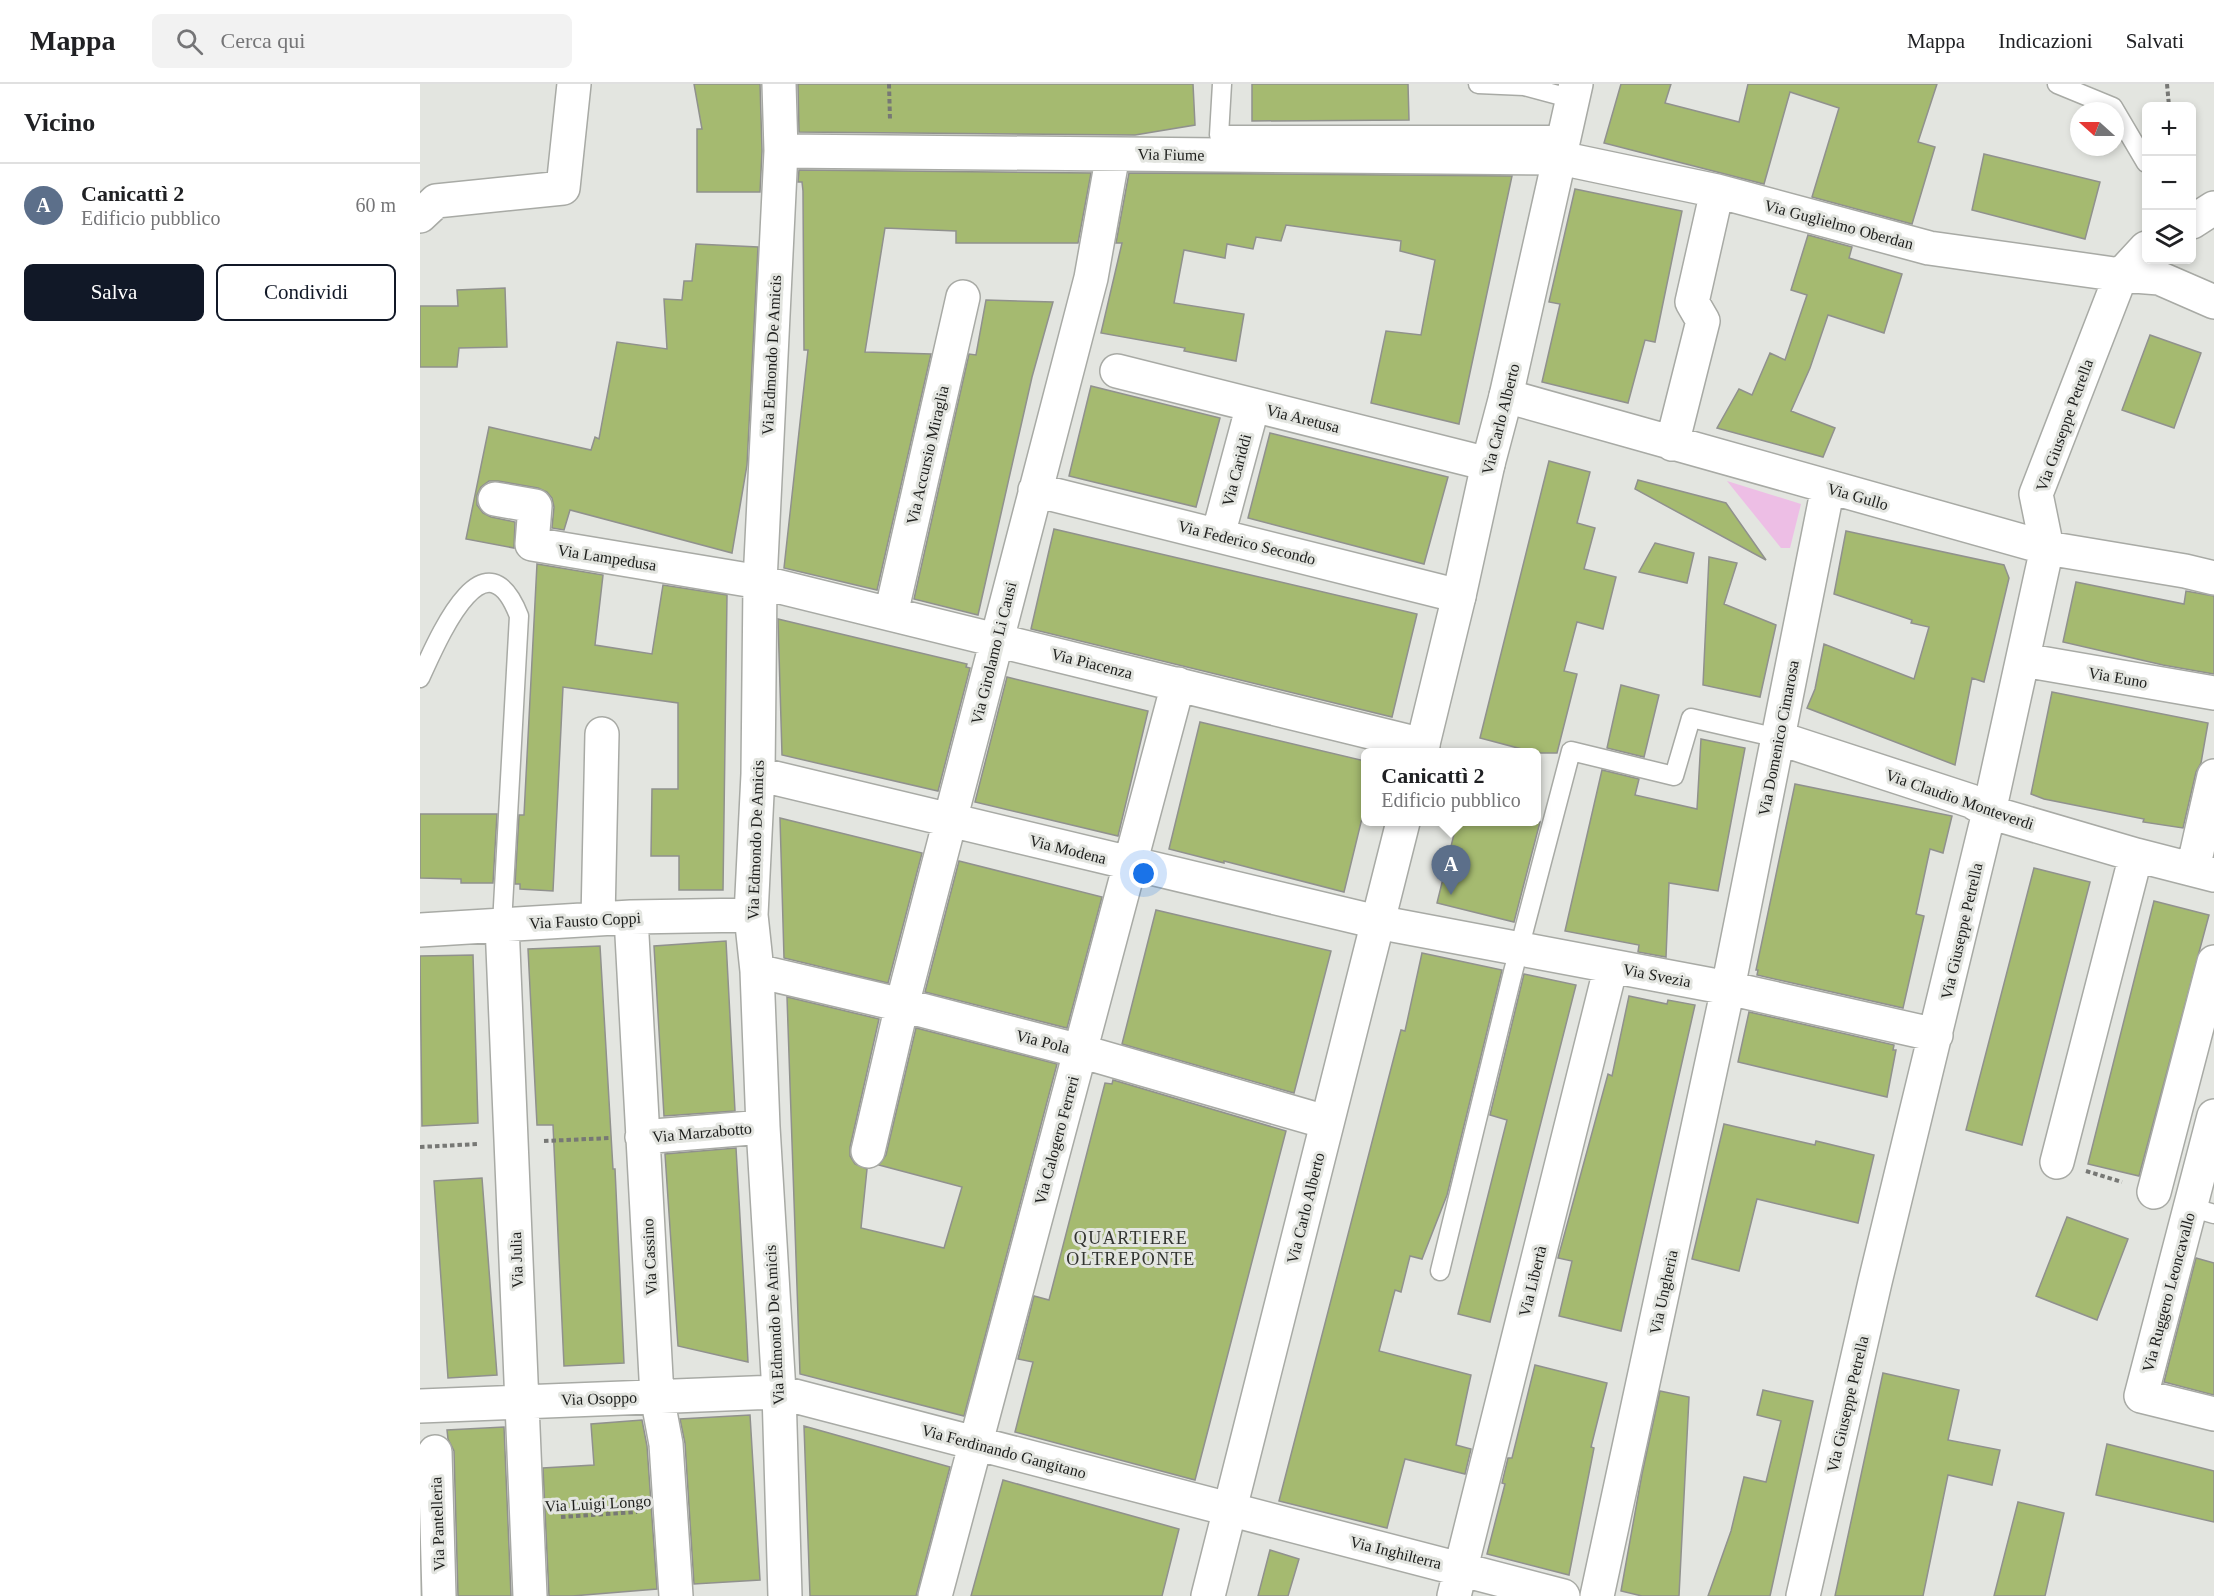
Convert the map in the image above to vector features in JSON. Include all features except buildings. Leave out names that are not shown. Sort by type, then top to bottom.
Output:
[{"type":"street","points":[[420,216],[436,201],[563,188],[574,84]]},
{"type":"street","name":"Via Edmondo De Amicis","points":[[779,84],[781,151],[760,582],[758,774],[751,915],[757,971],[778,1392],[785,1596]]},
{"type":"street","name":"Via Carlo Alberto","points":[[1422,748],[1506,396],[1574,92]]},
{"type":"street","name":"Via Fiume","points":[[781,151],[1113,154],[1563,146]]},
{"type":"street","name":"Via Guglielmo Oberdan","points":[[1563,146],[1717,191],[1929,248],[2121,275],[2159,278],[2214,302]]},
{"type":"street","name":"Via Girolamo Li Causi","points":[[868,1151],[902,1005],[1090,278],[1113,154]]},
{"type":"street","points":[[1672,444],[1703,321],[1692,302],[1717,191]]},
{"type":"street","points":[[2121,275],[2142,253]]},
{"type":"street","name":"Via Giuseppe Petrella","points":[[1803,1596],[1875,1282],[1989,812],[2047,548],[2036,494],[2121,275]]},
{"type":"street","name":"Via Accursio Miraglia","points":[[891,614],[963,297]]},
{"type":"street","name":"Via Aretusa","points":[[1118,371],[1488,464]]},
{"type":"street","name":"Via Gullo","points":[[1506,396],[2047,548],[2186,571],[2214,578]]},
{"type":"street","name":"Via Cariddi","points":[[1218,535],[1253,405]]},
{"type":"street","name":"Via Domenico Cimarosa","points":[[1728,988],[1828,487]]},
{"type":"street","name":"Via Federico Secondo","points":[[1035,490],[1459,596]]},
{"type":"street","name":"Via Lampedusa","points":[[495,499],[535,506],[532,544],[760,582]]},
{"type":"street","name":"Via Piacenza","points":[[760,582],[1178,684],[1418,748]]},
{"type":"street","name":"Via Euno","points":[[2023,660],[2214,693]]},
{"type":"street","name":"Via Calogero Ferreri","points":[[935,1596],[1178,684]]},
{"type":"street","points":[[598,919],[602,734]]},
{"type":"street","name":"Via Claudio Monteverdi","points":[[1778,738],[1971,801],[1989,812],[2203,872]]},
{"type":"street","name":"Via Modena","points":[[758,774],[1377,922]]},
{"type":"street","points":[[2203,872],[2214,776]]},
{"type":"street","name":"Via Carlo Alberto","points":[[1208,1596],[1402,826]]},
{"type":"street","points":[[2057,1162],[2136,855]]},
{"type":"street","name":"Via Fausto Coppi","points":[[420,930],[631,917],[751,915]]},
{"type":"street","name":"Via Cassino","points":[[631,917],[657,1396],[666,1444],[676,1596]]},
{"type":"street","name":"Via Svezia","points":[[1377,922],[1728,988],[1936,1035]]},
{"type":"street","name":"Via Julia","points":[[502,924],[530,1596]]},
{"type":"street","points":[[2154,1192],[2214,962]]},
{"type":"street","name":"Via Libertà","points":[[1457,1582],[1611,966]]},
{"type":"street","name":"Via Pola","points":[[757,971],[902,1005],[1080,1051],[1326,1122]]},
{"type":"street","name":"Via Ungheria","points":[[1597,1596],[1728,988]]},
{"type":"street","name":"Via Ruggero Leoncavallo","points":[[2214,1116],[2202,1211],[2141,1396],[2214,1414]]},
{"type":"street","name":"Via Marzabotto","points":[[642,1137],[763,1127]]},
{"type":"street","name":"Via Osoppo","points":[[420,1406],[778,1392]]},
{"type":"street","name":"Via Ferdinando Gangitano","points":[[778,1392],[1229,1510]]},
{"type":"street","name":"Via Pantelleria","points":[[435,1452],[439,1596]]},
{"type":"street","name":"Via Inghilterra","points":[[1229,1510],[1457,1582],[1563,1596]]},
{"type":"lane","points":[[1222,84],[1219,135],[1563,146]]},
{"type":"lane","points":[[1478,84],[1524,86],[1574,92]]},
{"type":"lane","points":[[2056,84],[2113,107],[2142,156]]},
{"type":"lane","points":[[420,678],[444,626],[463,598],[479,584],[496,584],[512,597],[519,616],[502,924]]},
{"type":"lane","points":[[1440,1271],[1519,949],[1571,751],[1674,776],[1691,718],[1778,738]]},
{"type":"path","points":[[2167,84],[2169,102]]},
{"type":"path","name":"Via Luigi Longo","points":[[526,1519],[671,1510]]},
{"type":"shaded area","points":[[1727,481],[1801,504],[1790,548],[1781,548]]},
{"type":"place","name":"Canicattì 2","points":[[1451,895]]},
{"type":"district","name":"QUARTIERE OLTREPONTE","points":[[1131,1248]]}]
